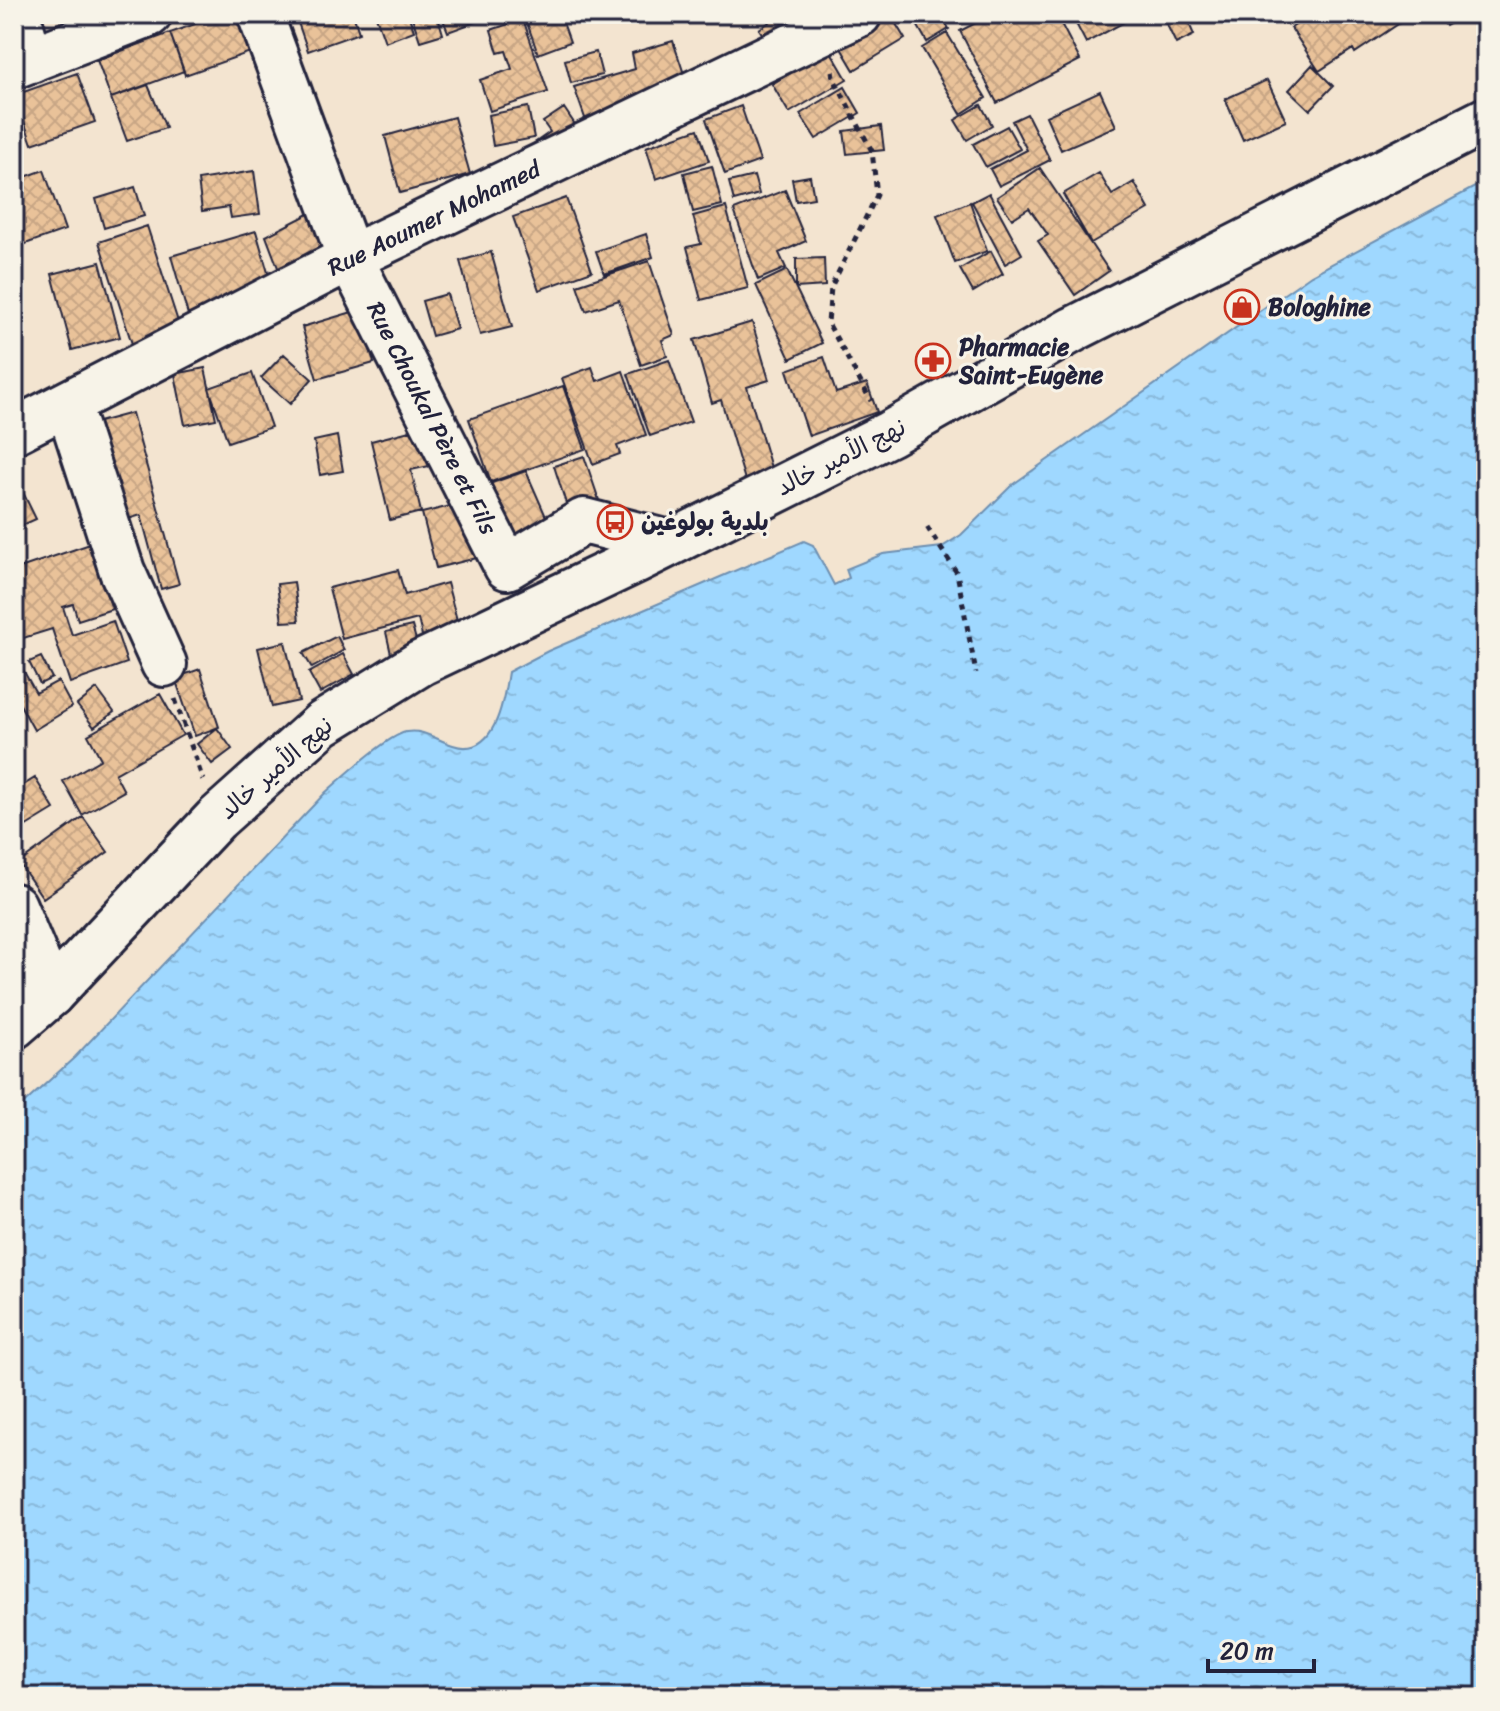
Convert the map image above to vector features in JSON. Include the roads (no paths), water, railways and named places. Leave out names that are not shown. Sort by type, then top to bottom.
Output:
[{"type":"street","points":[[17,14],[22,63],[149,14]]},
{"type":"street","name":"Rue Choukal Père et Fils","points":[[260,14],[350,258],[507,567],[584,521],[669,543]]},
{"type":"street","name":"Rue Aoumer Mohamed","points":[[14,431],[350,258],[836,19]]},
{"type":"street","name":"نهج الأمير خالد","points":[[14,1026],[51,994],[216,819],[322,724],[421,663],[889,434],[1074,329],[1486,120]]},
{"type":"street","points":[[68,404],[122,571],[164,664]]},
{"type":"street","points":[[14,906],[51,994]]},
{"type":"water","points":[[1486,181],[1486,1697],[14,1697],[14,1114],[18,1109],[75,1057],[326,792],[388,741],[413,731],[453,745],[467,747],[479,743],[495,724],[508,672],[548,651],[804,541],[813,545],[834,585],[849,578],[846,569],[883,554],[942,547],[961,535],[1012,485],[1311,275]]},
{"type":"place","name":"Bologhine","points":[[1242,307]]},
{"type":"place","name":"Pharmacie Saint-Eugène","points":[[933,361]]},
{"type":"place","name":"بلدية بولوغين","points":[[615,522]]}]
